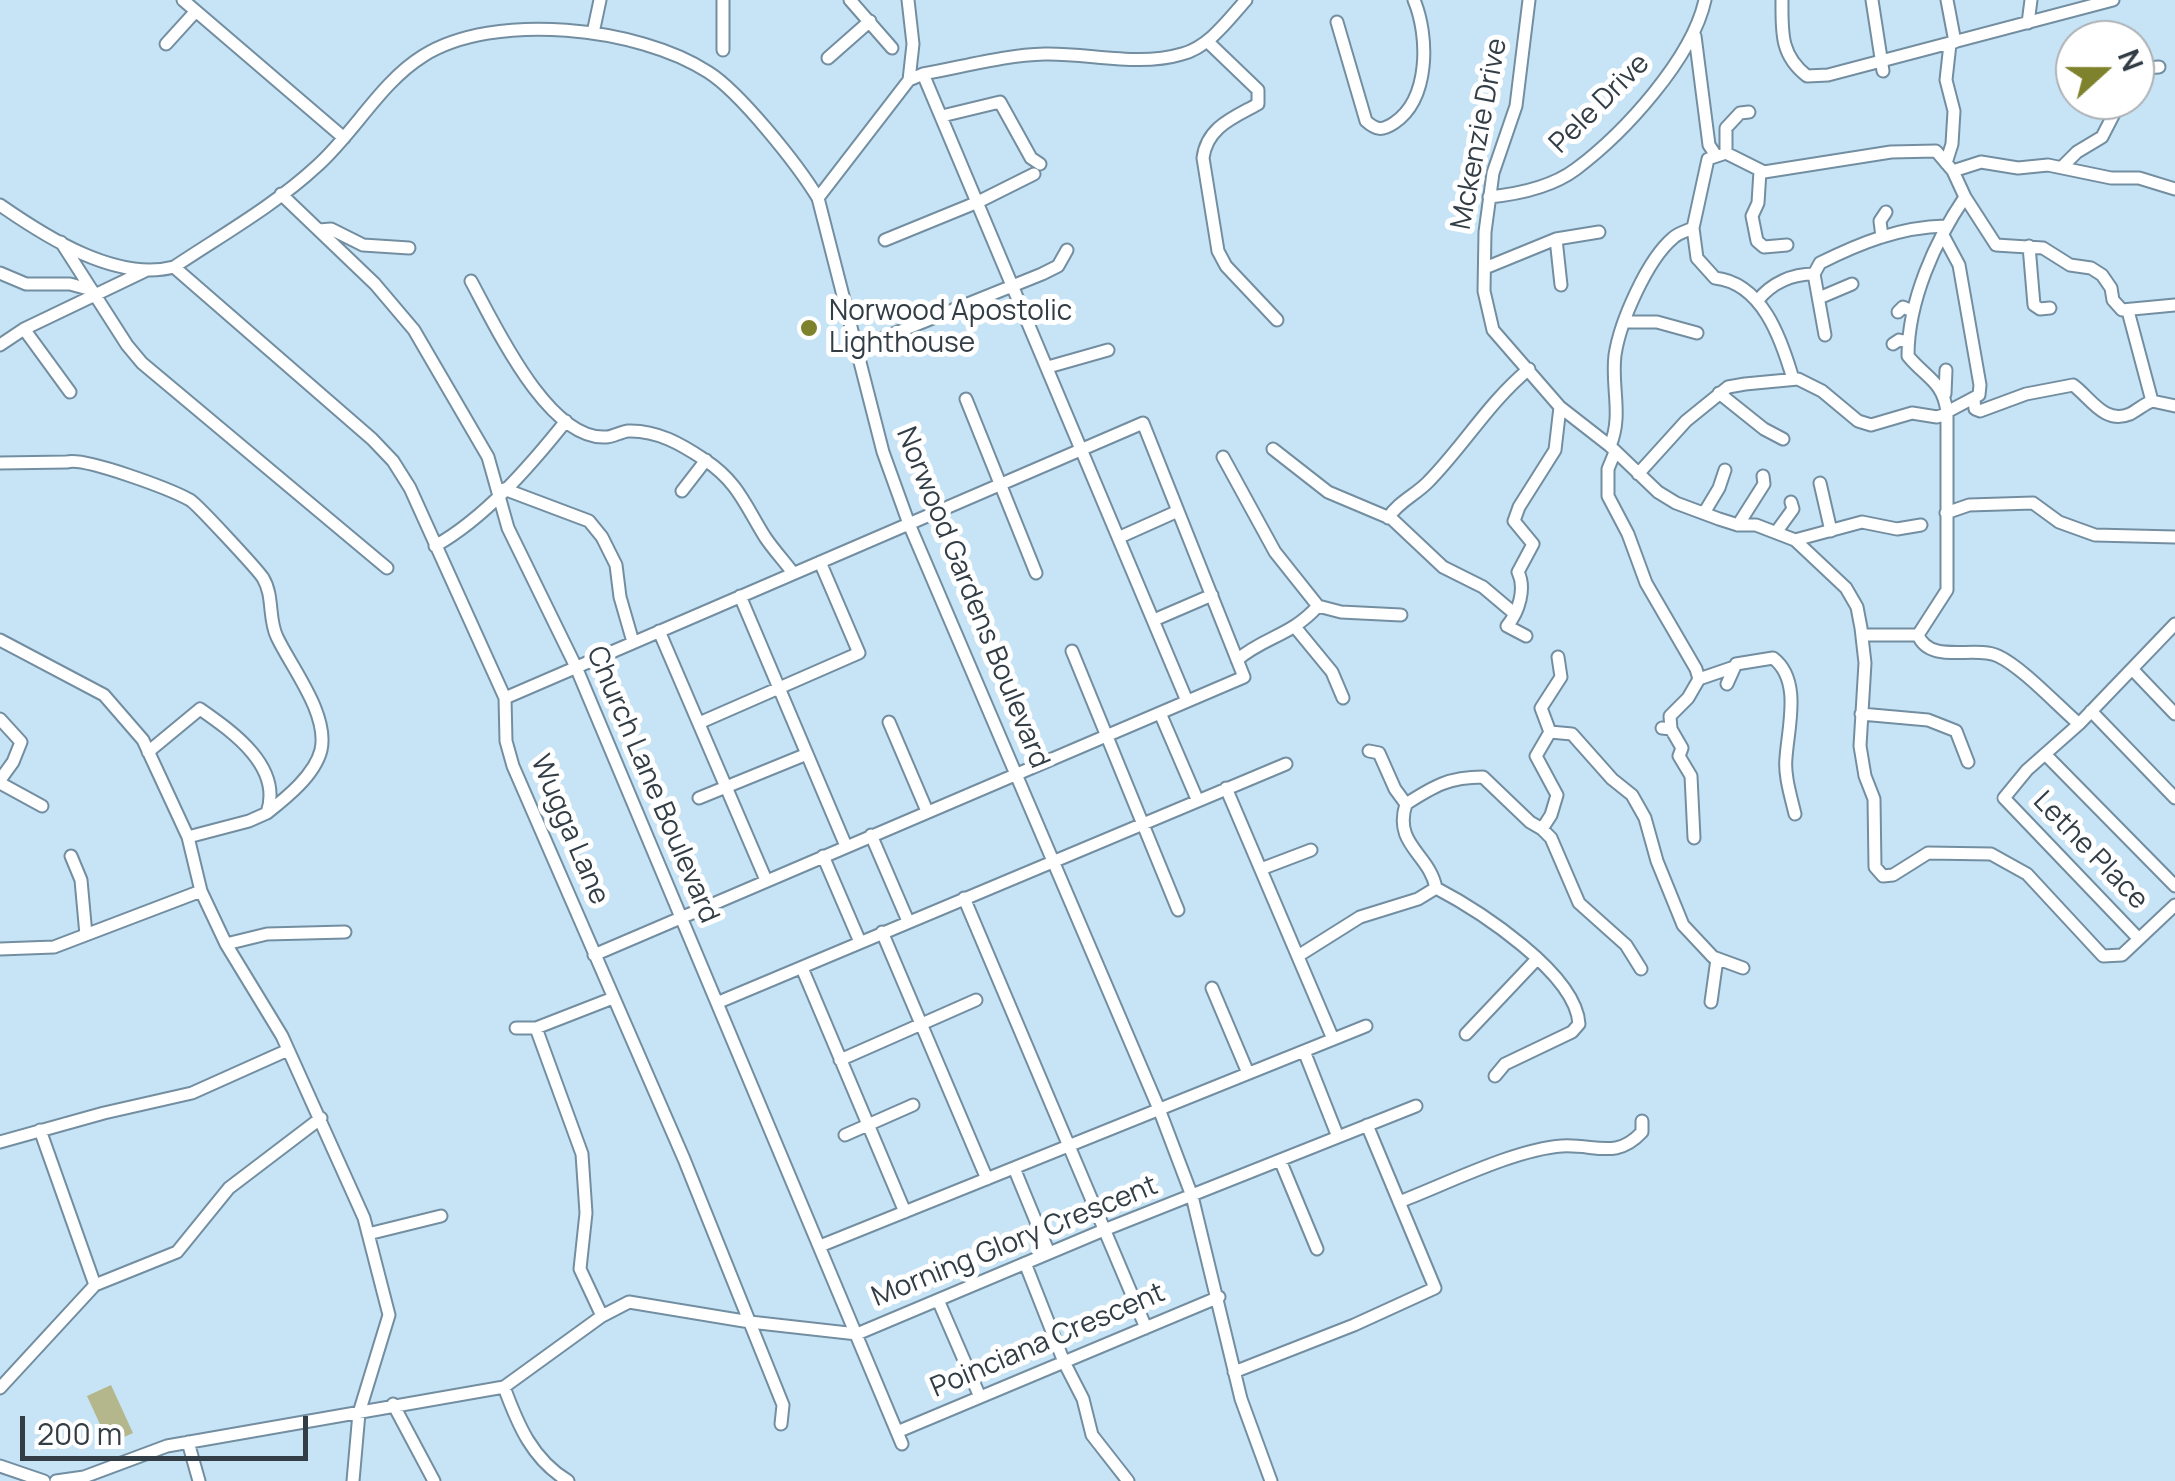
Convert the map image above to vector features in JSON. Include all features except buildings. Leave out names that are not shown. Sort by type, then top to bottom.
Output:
[{"type":"street","points":[[183,0],[344,138]]},
{"type":"street","points":[[593,33],[600,0]]},
{"type":"street","points":[[723,0],[723,50]]},
{"type":"street","points":[[850,0],[892,48]]},
{"type":"street","points":[[908,0],[912,44],[909,80]]},
{"type":"street","points":[[818,198],[909,80],[923,74],[1044,54],[1150,59],[1182,54],[1207,41],[1246,0]]},
{"type":"street","points":[[1337,22],[1366,121],[1374,128],[1384,128],[1404,116],[1416,97],[1424,44],[1414,0]]},
{"type":"street","name":"Mckenzie Drive","points":[[1529,0],[1516,106],[1493,173],[1490,197],[1484,291],[1493,330],[1560,406],[1676,503],[1795,540],[1846,588],[1857,606],[1862,635],[1865,663],[1860,746],[1874,799],[1875,867],[1883,876],[1893,876],[1928,854],[1991,854],[2026,874],[2103,956],[2122,954],[2139,938]]},
{"type":"street","name":"Pele Drive","points":[[1490,197],[1541,187],[1575,170],[1649,98],[1695,35],[1705,0]]},
{"type":"street","points":[[1782,0],[1786,53],[1807,82],[1881,66],[2112,0]]},
{"type":"street","points":[[1872,0],[1881,66]]},
{"type":"street","points":[[1946,0],[1953,43],[1947,90],[1954,112],[1950,167]]},
{"type":"street","points":[[2028,24],[2031,0]]},
{"type":"street","points":[[166,44],[196,11]]},
{"type":"street","points":[[828,58],[870,21]]},
{"type":"street","name":"Norwood Gardens Boulevard","points":[[0,205],[61,242],[117,265],[145,271],[174,267],[316,167],[420,57],[450,42],[531,28],[593,33],[652,48],[713,75],[802,172],[818,198],[882,452],[1160,1109],[1192,1196],[1219,1296],[1234,1372],[1271,1481]]},
{"type":"street","points":[[1695,35],[1710,144],[1721,154],[1760,171],[1864,161],[1891,152],[1936,151],[1950,167],[1996,245],[2042,248],[2070,265],[2091,268],[2111,288],[2113,300],[2122,310],[2175,306]]},
{"type":"street","points":[[1207,41],[1256,88],[1260,97],[1258,104],[1219,126],[1204,146],[1202,158],[1214,236],[1226,266],[1277,320]]},
{"type":"street","points":[[2155,67],[2159,67]]},
{"type":"street","points":[[923,74],[1187,701]]},
{"type":"street","points":[[884,240],[978,202],[1037,169],[1000,102],[942,116]]},
{"type":"street","points":[[1721,154],[1726,128],[1740,112],[1749,112]]},
{"type":"street","points":[[2062,167],[2102,137],[2111,120]]},
{"type":"street","points":[[1721,154],[1708,158],[1703,173],[1693,228],[1697,258],[1714,278],[1732,280],[1758,300],[1793,379]]},
{"type":"street","points":[[1950,167],[1988,162],[2018,168],[2062,167],[2111,178],[2139,178],[2175,189]]},
{"type":"street","points":[[1760,171],[1758,203],[1752,216],[1757,242],[1773,248],[1787,246]]},
{"type":"street","name":"Church Lane Boulevard","points":[[281,194],[375,284],[414,330],[488,457],[501,492],[508,528],[576,666],[900,1438]]},
{"type":"street","points":[[1945,394],[1910,360],[1905,312],[1965,197]]},
{"type":"street","points":[[1882,237],[1880,221],[1886,212]]},
{"type":"street","points":[[1825,335],[1814,274],[1820,263],[1882,237],[1924,226],[1945,232]]},
{"type":"street","points":[[319,230],[331,228],[363,245],[408,248]]},
{"type":"street","points":[[1693,228],[1674,237],[1649,266],[1625,322],[1615,355],[1618,428],[1608,469],[1608,496],[1628,534],[1646,583],[1699,679]]},
{"type":"street","points":[[1485,268],[1556,239],[1599,232]]},
{"type":"street","points":[[1638,474],[1669,436],[1719,393],[1745,384],[1793,379],[1822,391],[1858,421],[1871,425],[1912,413],[1937,418],[1974,400],[1980,384],[1971,324],[1959,266],[1945,232]]},
{"type":"street","points":[[1556,239],[1562,284]]},
{"type":"street","points":[[61,242],[127,345],[151,372],[387,568]]},
{"type":"street","points":[[2029,246],[2034,304],[2040,309],[2050,308]]},
{"type":"street","points":[[856,349],[1058,266],[1067,250]]},
{"type":"street","name":"Wugga Lane","points":[[174,267],[394,461],[410,488],[505,698],[506,741],[513,766],[784,1405],[781,1424]]},
{"type":"street","points":[[0,345],[94,293],[145,271]]},
{"type":"street","points":[[0,273],[26,284],[70,284],[94,293]]},
{"type":"street","points":[[1758,300],[1768,288],[1800,274],[1814,274]]},
{"type":"street","points":[[470,281],[525,377],[566,422],[585,433],[606,438],[623,431],[649,432],[706,460],[732,480],[766,538],[793,573]]},
{"type":"street","points":[[1819,298],[1852,284]]},
{"type":"street","points":[[2128,311],[2152,401]]},
{"type":"street","points":[[1625,322],[1658,322],[1697,332]]},
{"type":"street","points":[[24,330],[70,392]]},
{"type":"street","points":[[1893,344],[1899,340],[1908,342]]},
{"type":"street","points":[[1048,367],[1108,350]]},
{"type":"street","points":[[1388,518],[1394,508],[1425,486],[1468,438],[1500,393],[1529,369]]},
{"type":"street","points":[[1918,634],[1947,590],[1946,370]]},
{"type":"street","points":[[1974,400],[1980,411],[2026,394],[2073,385],[2096,409],[2114,415],[2130,414],[2152,401],[2175,406]]},
{"type":"street","points":[[1719,393],[1783,439]]},
{"type":"street","points":[[966,400],[1036,573]]},
{"type":"street","points":[[1526,636],[1507,626],[1515,614],[1523,582],[1518,572],[1533,544],[1514,521],[1556,450],[1560,406]]},
{"type":"street","points":[[435,546],[465,527],[528,468],[566,422]]},
{"type":"street","points":[[505,698],[1143,423],[1244,677],[594,955]]},
{"type":"street","points":[[1273,449],[1328,492],[1388,518],[1443,568],[1483,587],[1515,614]]},
{"type":"street","points":[[1224,458],[1276,552],[1318,606],[1340,612],[1401,616]]},
{"type":"street","points":[[0,462],[77,459],[193,501],[264,579],[277,638],[302,677],[322,745],[318,760],[286,798],[267,813],[188,838]]},
{"type":"street","points":[[682,491],[706,460]]},
{"type":"street","points":[[1704,514],[1725,470]]},
{"type":"street","points":[[1738,525],[1764,484],[1763,476]]},
{"type":"street","points":[[1820,483],[1831,531]]},
{"type":"street","points":[[501,492],[588,521],[602,537],[616,565],[633,642]]},
{"type":"street","points":[[1777,532],[1794,509],[1790,502]]},
{"type":"street","points":[[1946,512],[1969,505],[2033,503],[2059,522],[2095,535],[2175,536]]},
{"type":"street","points":[[1120,537],[1178,511]]},
{"type":"street","points":[[1795,540],[1862,522],[1897,529],[1920,525]]},
{"type":"street","points":[[698,723],[859,654],[820,562]]},
{"type":"street","points":[[1154,620],[1212,595]]},
{"type":"street","points":[[740,596],[846,846]]},
{"type":"street","points":[[1237,660],[1250,649],[1295,627],[1318,606]]},
{"type":"street","points":[[2174,626],[2045,754],[2175,886]]},
{"type":"street","points":[[1295,627],[1332,672],[1343,698]]},
{"type":"street","points":[[659,631],[766,880]]},
{"type":"street","points":[[1862,635],[1918,634]]},
{"type":"street","points":[[1918,634],[1921,644],[1934,650],[1997,655],[2078,724]]},
{"type":"street","points":[[0,640],[104,695],[143,740],[188,838],[201,891],[321,1118],[368,1234],[389,1315],[359,1413],[353,1481]]},
{"type":"street","points":[[1072,651],[1178,910]]},
{"type":"street","points":[[1550,732],[1541,708],[1562,677],[1558,656]]},
{"type":"street","points":[[1694,838],[1691,776],[1680,756],[1682,748],[1666,728],[1670,716],[1688,698],[1699,679],[1744,661],[1774,658],[1785,672],[1792,716],[1786,758],[1795,814]]},
{"type":"street","points":[[1727,684],[1734,667]]},
{"type":"street","points":[[2132,669],[2175,714]]},
{"type":"street","points":[[148,752],[200,709],[236,734],[258,760],[272,798],[267,813]]},
{"type":"street","points":[[2091,711],[2175,798]]},
{"type":"street","points":[[1160,713],[1197,799]]},
{"type":"street","points":[[1861,714],[1928,720],[1956,731],[1968,762]]},
{"type":"street","points":[[0,719],[21,742],[0,782],[42,806]]},
{"type":"street","points":[[889,722],[927,812]]},
{"type":"street","points":[[1542,829],[1557,795],[1536,756],[1550,732]]},
{"type":"street","points":[[1550,732],[1572,734],[1612,779],[1632,795],[1645,818],[1657,861],[1683,925],[1717,959],[1743,968]]},
{"type":"street","points":[[1370,751],[1379,753],[1406,804]]},
{"type":"street","points":[[698,798],[807,754]]},
{"type":"street","name":"Lethe Place","points":[[2045,754],[2004,798],[2139,938]]},
{"type":"street","points":[[718,1002],[1286,764]]},
{"type":"street","points":[[1495,1076],[1505,1064],[1560,1039],[1580,1024],[1572,1001],[1554,976],[1472,908],[1436,888],[1432,875],[1405,837],[1401,819],[1406,804],[1455,777],[1483,777],[1551,838],[1579,903],[1626,945],[1641,969]]},
{"type":"street","points":[[1226,788],[1333,1039]]},
{"type":"street","points":[[871,835],[908,922]]},
{"type":"street","points":[[1260,869],[1311,850]]},
{"type":"street","points":[[71,856],[81,880],[86,934]]},
{"type":"street","points":[[823,856],[860,942]]},
{"type":"street","points":[[1298,956],[1360,917],[1418,899],[1436,888]]},
{"type":"street","points":[[0,949],[54,947],[201,891]]},
{"type":"street","points":[[964,898],[1146,1328]]},
{"type":"street","points":[[2139,938],[2175,904]]},
{"type":"street","points":[[226,944],[268,934],[344,932]]},
{"type":"street","points":[[882,932],[987,1179]]},
{"type":"street","points":[[1716,1000],[1717,959]]},
{"type":"street","points":[[1466,1034],[1536,960]]},
{"type":"street","points":[[802,968],[906,1212]]},
{"type":"street","points":[[1212,988],[1248,1074]]},
{"type":"street","points":[[516,1028],[536,1028],[613,998]]},
{"type":"street","points":[[840,1060],[976,1000]]},
{"type":"street","points":[[820,1246],[1366,1026]]},
{"type":"street","points":[[536,1028],[582,1154],[586,1212],[580,1269],[602,1316]]},
{"type":"street","points":[[0,1142],[192,1093],[288,1050]]},
{"type":"street","points":[[1304,1051],[1338,1137]]},
{"type":"street","points":[[844,1135],[913,1105]]},
{"type":"street","name":"Morning Glory Crescent","points":[[857,1334],[1104,1230],[1416,1106]]},
{"type":"street","points":[[0,1388],[95,1285],[177,1252],[229,1188],[321,1118]]},
{"type":"street","points":[[1398,1202],[1509,1160],[1560,1146],[1619,1149],[1630,1145],[1642,1132],[1642,1121]]},
{"type":"street","points":[[1234,1372],[1435,1288],[1367,1125]]},
{"type":"street","points":[[40,1130],[95,1285]]},
{"type":"street","points":[[1280,1160],[1318,1249]]},
{"type":"street","points":[[1014,1168],[1049,1253]]},
{"type":"street","points":[[368,1234],[440,1216]]},
{"type":"street","points":[[1025,1264],[1064,1362],[1084,1399],[1092,1435],[1128,1481]]},
{"type":"street","name":"Poinciana Crescent","points":[[900,1438],[980,1397],[1219,1296]]},
{"type":"street","points":[[938,1300],[980,1397]]},
{"type":"street","points":[[56,1481],[84,1477],[166,1446],[504,1387],[602,1316],[629,1302],[857,1334]]},
{"type":"street","points":[[504,1387],[519,1428],[537,1455],[552,1472],[568,1481]]},
{"type":"street","points":[[393,1404],[434,1481]]},
{"type":"street","points":[[188,1442],[199,1481]]},
{"type":"street","points":[[0,1466],[44,1481]]},
{"type":"green space","points":[[111,1385],[133,1433],[109,1444],[87,1396]]},
{"type":"place","name":"Norwood Apostolic Lighthouse","points":[[809,328]]}]
